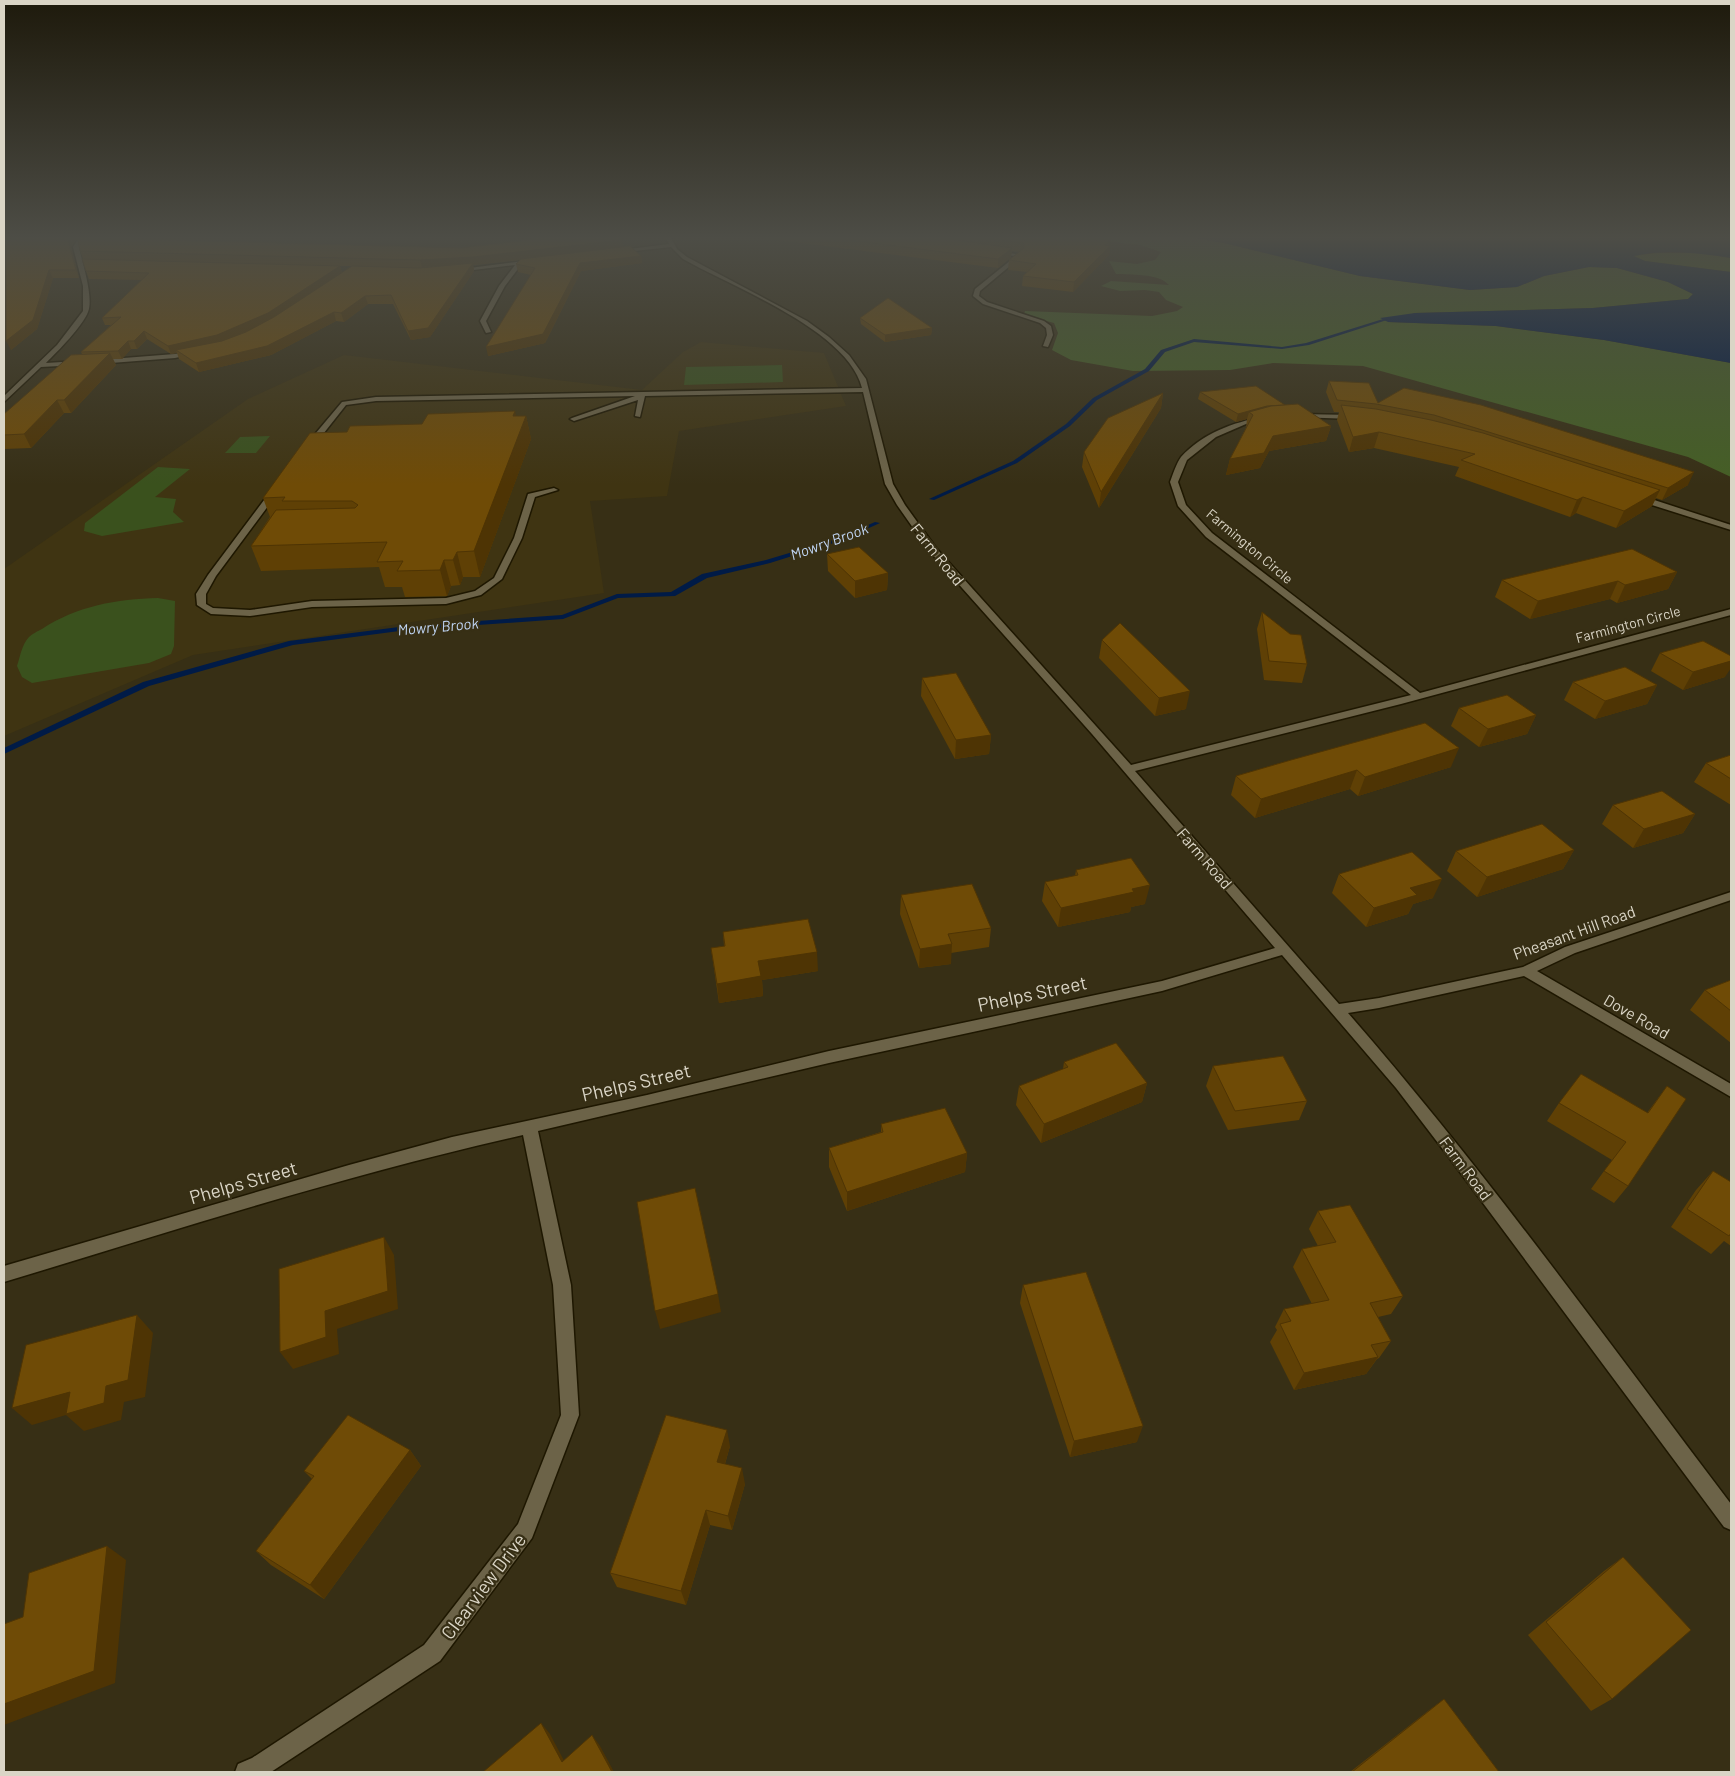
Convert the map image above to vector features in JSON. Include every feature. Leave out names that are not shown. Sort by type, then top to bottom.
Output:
[{"type":"street","points":[[4,400],[59,346],[80,319]]},
{"type":"street","points":[[484,319],[483,321],[488,332]]},
{"type":"street","name":"Farm Road","points":[[799,319],[814,329],[854,365],[863,379],[889,484],[915,526],[953,574],[1128,769],[1283,950],[1338,1010],[1454,1151],[1731,1520]]},
{"type":"street","points":[[1033,319],[1049,327],[1050,335],[1046,346]]},
{"type":"street","points":[[40,364],[126,360],[175,356],[204,351]]},
{"type":"street","points":[[302,456],[344,403],[376,399],[548,394],[642,396],[866,390]]},
{"type":"street","points":[[638,416],[642,396]]},
{"type":"street","points":[[574,419],[642,396]]},
{"type":"street","name":"Farmington Circle","points":[[1364,418],[1280,417],[1244,422],[1213,435],[1184,459],[1174,482],[1182,506],[1209,535],[1418,696]]},
{"type":"street","points":[[278,486],[212,575],[201,594],[202,605],[211,611],[240,613],[312,604],[446,601],[478,593],[498,579],[518,538],[531,496],[554,490]]},
{"type":"street","points":[[1632,495],[1731,528]]},
{"type":"street","points":[[244,531],[254,531]]},
{"type":"street","name":"Farmington Circle","points":[[1128,769],[1418,696],[1731,612]]},
{"type":"street","name":"Pheasant Hill Road","points":[[1338,1010],[1526,971],[1570,950],[1731,896]]},
{"type":"street","name":"Phelps Street","points":[[4,1274],[349,1172],[452,1144],[647,1101],[829,1057],[1162,986],[1283,950]]},
{"type":"street","name":"Dove Road","points":[[1526,971],[1731,1091]]},
{"type":"street","name":"Clearview Drive","points":[[246,1772],[260,1766],[432,1653],[525,1531],[570,1415],[562,1285],[529,1126]]},
{"type":"shaded area","points":[[701,342],[824,353],[846,406],[679,431],[667,496],[590,501],[604,593],[193,655],[4,736],[4,569],[248,399],[344,355],[642,390],[683,352]]},
{"type":"green space","points":[[1039,319],[1397,319],[1388,322],[1496,326],[1604,340],[1731,363],[1731,477],[1688,457],[1363,366],[1273,363],[1230,370],[1133,371],[1071,360],[1052,350],[1058,333],[1054,323]]},
{"type":"green space","points":[[782,365],[783,382],[684,385],[686,367]]},
{"type":"green space","points":[[270,436],[256,453],[225,453],[240,437]]},
{"type":"green space","points":[[158,467],[190,469],[155,497],[176,499],[173,512],[184,522],[102,536],[84,531],[85,523]]},
{"type":"green space","points":[[158,598],[175,601],[174,646],[171,654],[149,663],[32,683],[22,677],[17,666],[27,640],[30,636],[55,621],[98,605]]},
{"type":"water","points":[[1382,319],[1731,319],[1731,363],[1604,340],[1496,326],[1388,322]]},
{"type":"building","points":[[6,319],[33,319],[33,320],[6,341]]},
{"type":"building","points":[[119,319],[254,319],[217,335],[168,346],[144,331],[134,341],[128,341],[118,351],[81,352]]},
{"type":"building","points":[[270,319],[320,319],[267,346],[196,363],[176,350],[222,341],[246,332]]},
{"type":"building","points":[[402,319],[434,319],[428,328],[408,331]]},
{"type":"building","points":[[503,319],[551,319],[543,334],[486,347]]},
{"type":"building","points":[[861,319],[919,319],[932,328],[885,335]]},
{"type":"building","points":[[110,353],[64,400],[57,400],[24,434],[4,435],[4,414],[71,355]]},
{"type":"building","points":[[1329,381],[1369,383],[1378,403],[1404,388],[1481,405],[1694,472],[1668,488],[1434,415],[1376,404],[1337,400]]},
{"type":"building","points":[[1256,386],[1285,405],[1267,406],[1238,414],[1200,392]]},
{"type":"building","points":[[1163,393],[1101,492],[1084,452],[1108,418]]},
{"type":"building","points":[[1298,404],[1331,426],[1273,436],[1264,453],[1230,459],[1253,415],[1249,412],[1271,406]]},
{"type":"building","points":[[1341,405],[1376,409],[1483,433],[1660,490],[1624,511],[1583,497],[1577,500],[1461,460],[1475,454],[1379,432],[1353,437]]},
{"type":"building","points":[[515,411],[513,416],[526,416],[474,551],[457,552],[453,560],[444,560],[440,570],[397,571],[403,561],[377,562],[387,542],[251,546],[276,510],[355,508],[358,505],[352,501],[282,501],[285,497],[263,498],[310,433],[347,432],[350,426],[422,424],[428,414]]},
{"type":"building","points":[[859,547],[888,573],[855,581],[827,554]]},
{"type":"building","points":[[1632,549],[1677,572],[1625,585],[1618,581],[1538,601],[1502,580]]},
{"type":"building","points":[[1262,612],[1290,634],[1301,635],[1307,664],[1269,661]]},
{"type":"building","points":[[1120,623],[1190,691],[1159,698],[1102,640]]},
{"type":"building","points":[[1703,641],[1731,656],[1731,661],[1693,672],[1660,653]]},
{"type":"building","points":[[1625,667],[1657,685],[1605,701],[1573,682]]},
{"type":"building","points":[[956,673],[991,735],[956,740],[922,678]]},
{"type":"building","points":[[1507,695],[1536,715],[1488,729],[1459,708]]},
{"type":"building","points":[[1425,723],[1459,748],[1365,777],[1357,770],[1261,799],[1236,776],[1291,760]]},
{"type":"building","points":[[1731,755],[1731,779],[1706,763]]},
{"type":"building","points":[[1662,791],[1695,814],[1644,829],[1613,805]]},
{"type":"building","points":[[1542,824],[1574,850],[1487,877],[1456,851]]},
{"type":"building","points":[[1412,852],[1442,879],[1410,888],[1417,895],[1374,908],[1339,874]]},
{"type":"building","points":[[1131,858],[1150,885],[1132,889],[1134,892],[1061,908],[1045,882],[1078,875],[1076,870]]},
{"type":"building","points":[[972,884],[991,928],[948,934],[952,944],[920,949],[901,895]]},
{"type":"building","points":[[808,919],[817,952],[758,961],[761,976],[717,984],[711,948],[725,946],[723,932]]},
{"type":"building","points":[[1731,980],[1731,1011],[1705,990]]},
{"type":"building","points":[[1116,1043],[1147,1083],[1044,1124],[1019,1086],[1068,1067],[1064,1062]]},
{"type":"building","points":[[1283,1056],[1307,1101],[1235,1111],[1213,1066]]},
{"type":"building","points":[[1581,1074],[1648,1113],[1667,1086],[1686,1099],[1628,1186],[1604,1171],[1626,1142],[1559,1103]]},
{"type":"building","points":[[945,1108],[967,1153],[847,1192],[829,1148],[883,1132],[881,1124]]},
{"type":"building","points":[[1713,1171],[1731,1182],[1731,1233],[1729,1236],[1687,1209]]},
{"type":"building","points":[[695,1188],[718,1294],[655,1311],[637,1202]]},
{"type":"building","points":[[1350,1205],[1403,1296],[1370,1303],[1391,1341],[1371,1345],[1378,1357],[1304,1373],[1280,1324],[1291,1321],[1284,1309],[1329,1300],[1302,1249],[1336,1242],[1318,1211]]},
{"type":"building","points":[[384,1237],[388,1291],[325,1311],[326,1337],[280,1352],[279,1269]]},
{"type":"building","points":[[1086,1272],[1143,1426],[1074,1441],[1023,1285]]},
{"type":"building","points":[[137,1315],[128,1380],[106,1386],[104,1403],[66,1414],[70,1392],[12,1408],[26,1345]]},
{"type":"building","points":[[348,1415],[410,1450],[310,1585],[256,1551],[314,1476],[304,1471]]},
{"type":"building","points":[[666,1415],[727,1430],[717,1462],[742,1468],[728,1516],[706,1510],[681,1591],[610,1573]]},
{"type":"building","points":[[107,1546],[94,1671],[4,1704],[4,1624],[23,1617],[29,1573]]},
{"type":"building","points":[[1623,1557],[1691,1630],[1612,1699],[1546,1622]]},
{"type":"building","points":[[1444,1699],[1499,1772],[1352,1772]]},
{"type":"building","points":[[541,1723],[562,1762],[592,1735],[612,1772],[483,1772]]},
{"type":"waterway","name":"Mowry Brook","points":[[932,499],[1015,462],[1068,425],[1095,399],[1147,370],[1163,351],[1194,340],[1282,348],[1307,344],[1385,320]]},
{"type":"waterway","name":"Mowry Brook","points":[[4,751],[146,684],[292,643],[407,628],[563,617],[617,596],[672,594],[705,576],[768,562],[838,540],[877,523]]}]
